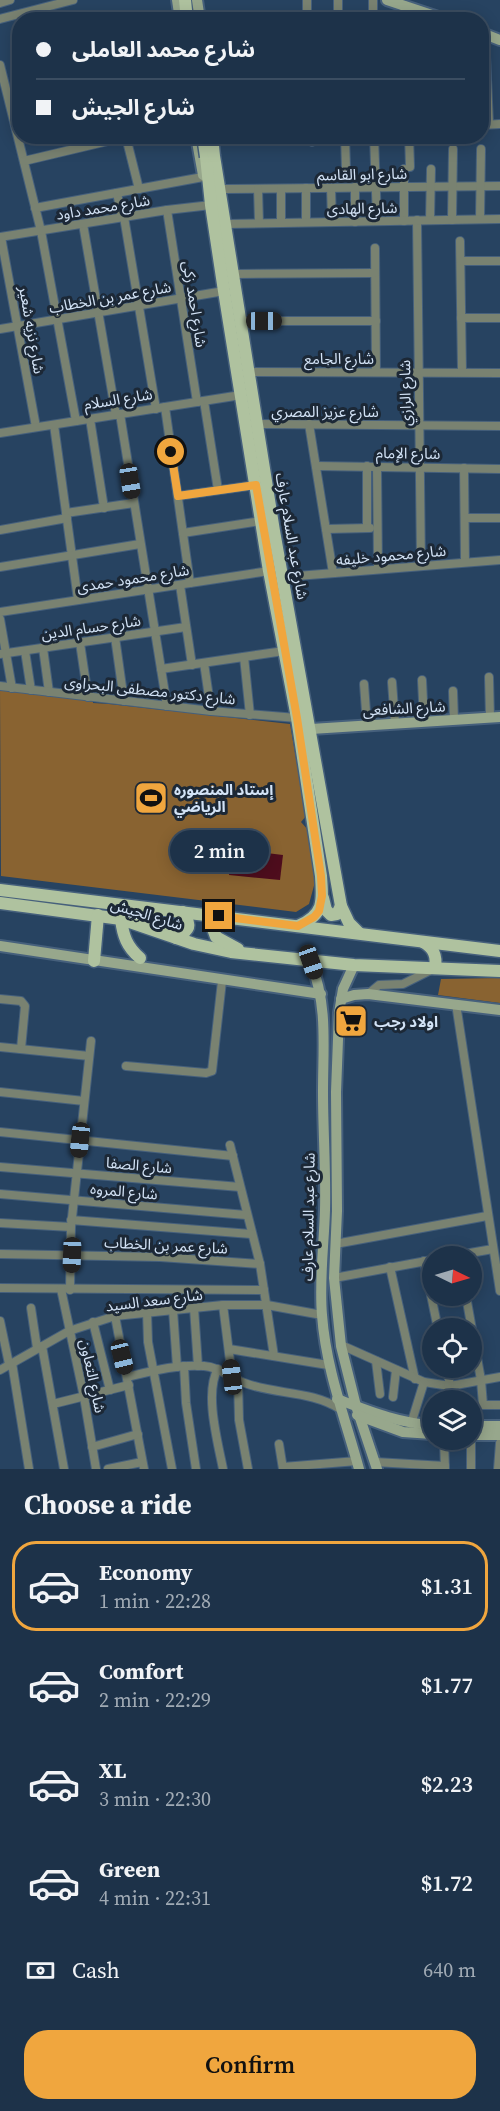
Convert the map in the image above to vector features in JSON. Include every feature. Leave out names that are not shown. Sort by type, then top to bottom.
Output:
[{"type":"main road","points":[[208,144],[211,205]]},
{"type":"main road","points":[[208,144],[225,221]]},
{"type":"main road","name":"شارع عبد السلام عارف","points":[[211,205],[269,571],[297,718],[318,854],[322,896]]},
{"type":"main road","name":"شارع عبد السلام عارف","points":[[225,221],[259,424],[274,531],[341,906],[349,923],[359,933]]},
{"type":"main road","name":"شارع الجيش","points":[[0,890],[500,951]]},
{"type":"main road","points":[[322,896],[326,910],[331,915],[337,914],[341,906]]},
{"type":"main road","points":[[298,926],[314,917],[319,911],[322,896]]},
{"type":"main road","name":"شارع الجيش","points":[[0,903],[121,919],[212,948],[249,954],[354,965],[500,971]]},
{"type":"main road","points":[[176,938],[190,928],[190,923],[183,912]]},
{"type":"main road","points":[[94,961],[98,915]]},
{"type":"main road","points":[[219,916],[212,926],[216,937],[249,954]]},
{"type":"main road","points":[[121,919],[126,941],[140,958]]},
{"type":"main road","points":[[419,941],[434,951],[435,968]]},
{"type":"street","points":[[0,3],[10,0]]},
{"type":"street","points":[[27,12],[73,0]]},
{"type":"street","points":[[387,0],[426,12]]},
{"type":"street","points":[[404,5],[404,12]]},
{"type":"street","points":[[0,65],[12,113]]},
{"type":"street","points":[[20,144],[41,231],[76,421]]},
{"type":"street","points":[[24,161],[98,144]]},
{"type":"street","points":[[129,144],[138,189]]},
{"type":"street","name":"شارع عبد السلام عارف","points":[[208,144],[203,177],[211,205]]},
{"type":"street","name":"شارع عبد السلام عارف","points":[[208,144],[225,189],[225,221]]},
{"type":"street","points":[[345,144],[346,169]]},
{"type":"street","points":[[374,144],[376,221]]},
{"type":"street","points":[[404,221],[404,187],[408,144]]},
{"type":"street","points":[[452,220],[453,149]]},
{"type":"street","points":[[480,219],[481,149]]},
{"type":"street","points":[[430,169],[430,220]]},
{"type":"street","points":[[35,208],[203,177]]},
{"type":"street","name":"شارع ابو القاسم","points":[[225,189],[500,186]]},
{"type":"street","points":[[355,187],[355,222]]},
{"type":"street","points":[[306,188],[306,222]]},
{"type":"street","points":[[332,188],[332,222]]},
{"type":"street","points":[[258,189],[259,223]]},
{"type":"street","points":[[281,189],[281,223]]},
{"type":"street","points":[[117,193],[156,409]]},
{"type":"street","name":"شارع محمد داود","points":[[1,237],[211,205]]},
{"type":"street","name":"شارع احمد زكى","points":[[167,210],[181,299],[218,490]]},
{"type":"street","name":"شارع الهادى","points":[[225,221],[281,223],[500,219]]},
{"type":"street","name":"شارع الرازي","points":[[417,220],[421,566]]},
{"type":"street","points":[[83,224],[134,503],[167,706]]},
{"type":"street","name":"شارع نزيه شعير","points":[[1,237],[36,427]]},
{"type":"street","points":[[460,241],[462,372]]},
{"type":"street","points":[[375,248],[376,372]]},
{"type":"street","points":[[461,261],[500,261]]},
{"type":"street","points":[[233,274],[375,273]]},
{"type":"street","name":"شارع عمر بن الخطاب","points":[[0,329],[224,291]]},
{"type":"street","points":[[461,318],[500,318]]},
{"type":"street","points":[[241,321],[376,321]]},
{"type":"street","name":"شارع الجامع","points":[[250,372],[500,372]]},
{"type":"street","name":"شارع السلام","points":[[0,430],[36,427],[241,395]]},
{"type":"street","points":[[165,407],[190,583]]},
{"type":"street","points":[[90,419],[104,508]]},
{"type":"street","points":[[54,424],[78,600]]},
{"type":"street","name":"شارع عزيز المصري","points":[[259,424],[500,426]]},
{"type":"street","points":[[309,424],[333,573]]},
{"type":"street","name":"شارع الإمام","points":[[316,466],[500,469]]},
{"type":"street","points":[[367,466],[368,528]]},
{"type":"street","points":[[377,466],[378,569]]},
{"type":"street","points":[[464,468],[465,562]]},
{"type":"street","points":[[178,496],[256,485]]},
{"type":"street","points":[[0,530],[134,503]]},
{"type":"street","points":[[465,518],[500,518]]},
{"type":"street","points":[[183,533],[261,521]]},
{"type":"street","points":[[326,529],[378,528]]},
{"type":"street","points":[[0,567],[140,544]]},
{"type":"street","name":"شارع محمود خليفه","points":[[284,577],[500,560]]},
{"type":"street","name":"شارع محمود حمدى","points":[[0,612],[269,571]]},
{"type":"street","points":[[180,585],[192,664]]},
{"type":"street","points":[[0,619],[3,654],[12,688]]},
{"type":"street","name":"شارع حسام الدين","points":[[3,654],[186,627]]},
{"type":"street","points":[[115,638],[124,701]]},
{"type":"street","points":[[80,643],[88,697]]},
{"type":"street","points":[[43,648],[49,692]]},
{"type":"street","points":[[25,651],[31,690]]},
{"type":"street","points":[[161,669],[284,651]]},
{"type":"street","points":[[244,657],[250,715]]},
{"type":"street","points":[[204,663],[211,711]]},
{"type":"street","points":[[489,677],[495,718]]},
{"type":"street","points":[[422,680],[424,722]]},
{"type":"street","points":[[392,682],[395,723]]},
{"type":"street","points":[[364,684],[367,725]]},
{"type":"street","name":"شارع دكتور مصطفى البحراوى","points":[[0,686],[211,711],[297,718]]},
{"type":"street","points":[[453,691],[454,720]]},
{"type":"street","name":"شارع الشافعى","points":[[310,729],[495,718]]},
{"type":"street","points":[[0,946],[321,994]]},
{"type":"street","name":"شارع عبد السلام عارف","points":[[311,962],[324,1012],[322,1315],[335,1403],[358,1465]]},
{"type":"street","name":"شارع عبد السلام عارف","points":[[354,965],[341,999],[336,1092],[337,1203],[334,1278],[341,1345],[358,1411],[376,1465]]},
{"type":"street","points":[[368,994],[379,985],[403,984],[435,968]]},
{"type":"street","points":[[126,1066],[206,1073],[212,1071],[222,981]]},
{"type":"street","points":[[341,999],[368,994],[500,1010]]},
{"type":"street","points":[[0,999],[21,1001],[25,1006],[21,1049]]},
{"type":"street","points":[[456,1004],[500,1291]]},
{"type":"street","points":[[70,1290],[73,1200],[91,1041]]},
{"type":"street","points":[[0,1047],[89,1056]]},
{"type":"street","points":[[0,1092],[84,1101]]},
{"type":"street","points":[[323,1092],[336,1092]]},
{"type":"street","points":[[0,1132],[233,1156]]},
{"type":"street","points":[[230,1145],[260,1264],[274,1356]]},
{"type":"street","points":[[324,1154],[336,1154]]},
{"type":"street","name":"شارع الصفا","points":[[0,1167],[240,1187]]},
{"type":"street","name":"شارع المروه","points":[[0,1194],[246,1215]]},
{"type":"street","points":[[323,1239],[335,1242],[488,1216]]},
{"type":"street","points":[[0,1223],[71,1224],[251,1234]]},
{"type":"street","points":[[482,1251],[493,1249]]},
{"type":"street","name":"شارع عمر بن الخطاب","points":[[0,1254],[160,1257],[260,1264]]},
{"type":"street","points":[[334,1278],[422,1261]]},
{"type":"street","points":[[390,1267],[415,1379]]},
{"type":"street","points":[[0,1288],[264,1290]]},
{"type":"street","name":"شارع التعاون","points":[[61,1290],[84,1397],[96,1469]]},
{"type":"street","points":[[223,1305],[248,1469]]},
{"type":"street","name":"شارع سعد السيد","points":[[0,1370],[69,1331],[115,1316],[223,1305],[267,1305],[322,1315]]},
{"type":"street","points":[[468,1306],[481,1380],[483,1405],[500,1405]]},
{"type":"street","points":[[31,1308],[53,1404],[64,1469]]},
{"type":"street","points":[[194,1308],[198,1366]]},
{"type":"street","points":[[173,1310],[196,1469]]},
{"type":"street","points":[[147,1312],[148,1342],[172,1469]]},
{"type":"street","points":[[108,1469],[143,1465],[115,1316]]},
{"type":"street","points":[[0,1321],[2,1337],[11,1363],[29,1469]]},
{"type":"street","points":[[93,1322],[111,1390]]},
{"type":"street","points":[[341,1345],[424,1382],[449,1386],[500,1377]]},
{"type":"street","points":[[229,1349],[328,1365]]},
{"type":"street","points":[[376,1361],[380,1394]]},
{"type":"street","points":[[127,1377],[181,1366],[218,1369],[250,1385],[335,1403],[403,1432],[422,1433]]},
{"type":"street","points":[[218,1369],[214,1375],[212,1388],[223,1469]]},
{"type":"street","points":[[393,1397],[396,1370]]},
{"type":"street","points":[[448,1378],[448,1390]]},
{"type":"street","points":[[411,1424],[424,1382]]},
{"type":"street","points":[[53,1404],[129,1386]]},
{"type":"street","points":[[358,1411],[422,1425]]},
{"type":"street","points":[[482,1426],[500,1426]]},
{"type":"street","points":[[93,1447],[138,1434]]},
{"type":"street","points":[[482,1435],[500,1435]]},
{"type":"street","points":[[498,1469],[500,1443]]},
{"type":"street","points":[[279,1444],[283,1468],[358,1465]]},
{"type":"street","points":[[376,1465],[445,1468],[444,1450]]},
{"type":"street","points":[[471,1450],[471,1469]]},
{"type":"shaded area","name":"إستاد المنصوره الرياضي","points":[[0,690],[93,700],[93,703],[290,724],[306,816],[301,822],[308,830],[315,882],[309,904],[296,912],[1,876]]},
{"type":"shaded area","points":[[232,849],[283,855],[280,880],[229,875]]},
{"type":"shaded area","points":[[500,978],[500,1003],[438,995],[441,979]]},
{"type":"place","name":"إستاد المنصوره الرياضي","points":[[151,798]]},
{"type":"place","name":"اولاد رجب","points":[[351,1021]]},
{"type":"route","points":[[171,452],[178,496],[256,485],[269,571],[297,718],[321,876],[322,896],[319,911],[308,922],[298,926],[219,916]]}]
